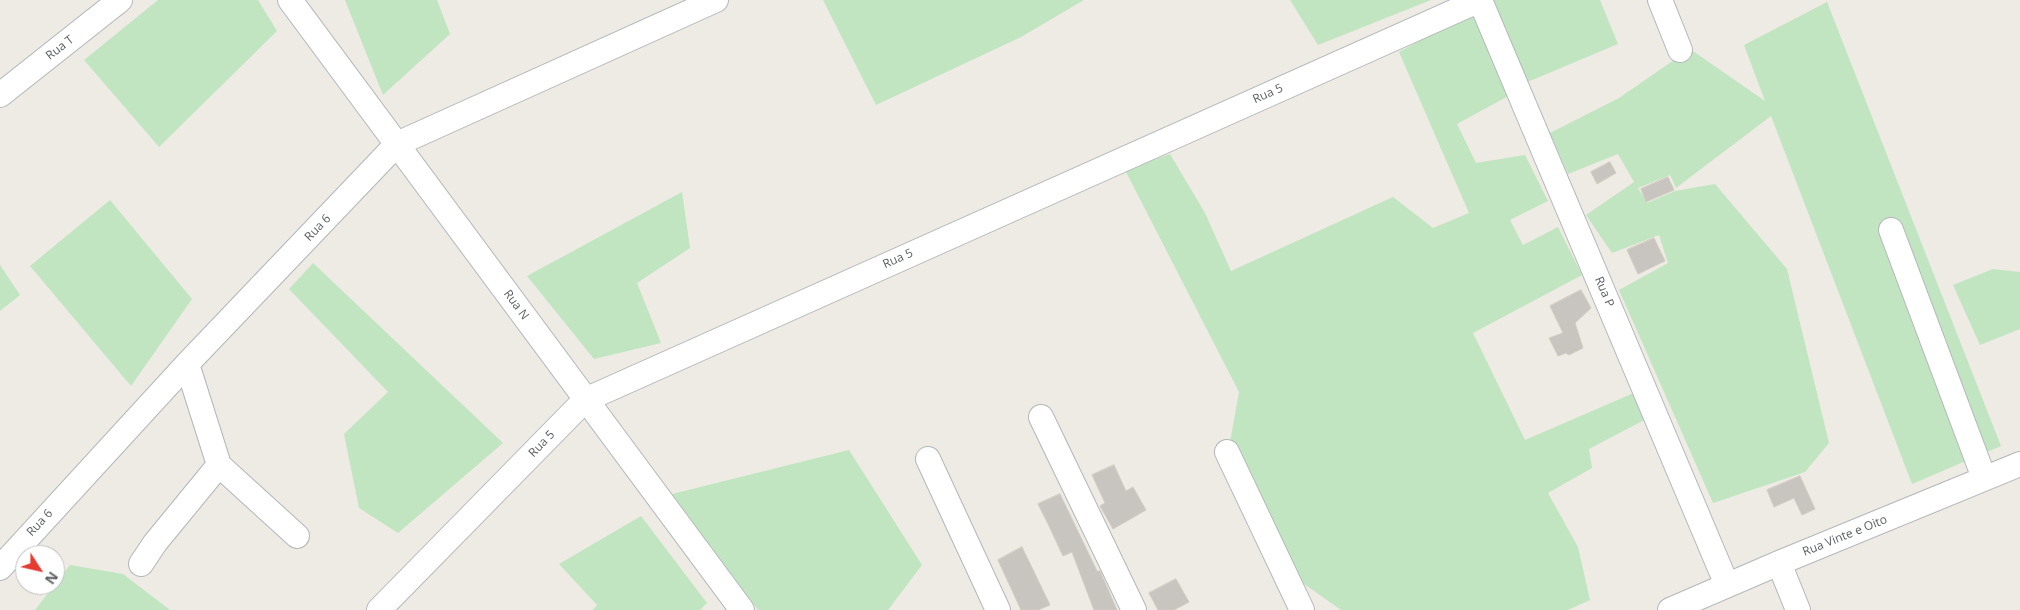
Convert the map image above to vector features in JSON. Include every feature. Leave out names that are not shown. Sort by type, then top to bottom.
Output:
[{"type":"street","name":"Rua T","points":[[0,95],[120,0]]},
{"type":"street","name":"Rua N","points":[[290,0],[742,610]]},
{"type":"street","name":"Rua 6","points":[[5,558],[186,364],[397,144],[716,0]]},
{"type":"street","name":"Rua 5","points":[[379,610],[585,400],[692,350],[1480,0]]},
{"type":"street","name":"Rua P","points":[[1480,0],[1727,585]]},
{"type":"street","points":[[1660,0],[1680,50]]},
{"type":"street","points":[[1891,230],[1984,478]]},
{"type":"street","points":[[186,364],[219,465],[297,536]]},
{"type":"street","points":[[1041,417],[1134,610]]},
{"type":"street","points":[[1227,452],[1302,610]]},
{"type":"street","points":[[928,459],[998,610]]},
{"type":"street","name":"Rua Vinte e Oito","points":[[1670,610],[2020,464]]},
{"type":"street","points":[[140,564],[155,542],[219,465]]},
{"type":"street","points":[[1779,563],[1798,610]]},
{"type":"green space","points":[[158,0],[258,0],[277,31],[159,147],[84,60]]},
{"type":"green space","points":[[345,0],[437,0],[450,34],[383,95]]},
{"type":"green space","points":[[823,0],[1084,0],[1021,37],[876,105]]},
{"type":"green space","points":[[1290,0],[1431,0],[1318,45]]},
{"type":"green space","points":[[1491,0],[1600,0],[1618,44],[1525,83]]},
{"type":"green space","points":[[1827,2],[2001,446],[1912,484],[1771,116],[1676,188],[1670,175],[1638,188],[1647,203],[1675,191],[1715,184],[1787,269],[1829,443],[1805,472],[1713,503],[1619,290],[1668,263],[1659,235],[1612,253],[1586,215],[1634,182],[1618,154],[1568,174],[1550,133],[1619,98],[1690,49],[1765,101],[1744,45]]},
{"type":"green space","points":[[1476,10],[1512,94],[1457,124],[1476,163],[1525,155],[1548,201],[1510,220],[1523,245],[1558,227],[1582,275],[1473,333],[1525,440],[1636,392],[1648,418],[1589,449],[1592,468],[1548,493],[1578,547],[1590,600],[1568,610],[1341,610],[1300,581],[1230,442],[1239,392],[1125,170],[1170,154],[1205,213],[1231,271],[1393,197],[1433,228],[1469,213],[1399,52]]},
{"type":"green space","points":[[682,192],[690,248],[637,283],[661,343],[594,359],[527,276]]},
{"type":"green space","points":[[110,200],[192,299],[131,386],[30,266]]},
{"type":"green space","points":[[313,263],[503,443],[398,533],[359,508],[344,434],[388,392],[289,289]]},
{"type":"green space","points":[[0,265],[20,295],[0,311]]},
{"type":"green space","points":[[1993,269],[2020,272],[2020,329],[1980,345],[1953,285]]},
{"type":"green space","points":[[849,450],[922,565],[888,610],[758,610],[672,494]]},
{"type":"green space","points":[[641,516],[707,603],[700,610],[593,610],[597,605],[559,564]]},
{"type":"green space","points":[[70,565],[123,574],[170,610],[35,610],[47,595],[65,595],[65,571]]},
{"type":"building","points":[[1610,162],[1616,173],[1597,184],[1591,172]]},
{"type":"building","points":[[1668,177],[1674,190],[1646,202],[1641,189]]},
{"type":"building","points":[[1654,238],[1665,261],[1638,274],[1627,250]]},
{"type":"building","points":[[1581,290],[1591,308],[1575,323],[1583,348],[1569,355],[1566,353],[1558,356],[1549,338],[1563,333],[1550,306]]},
{"type":"building","points":[[1114,465],[1126,491],[1133,487],[1146,510],[1113,529],[1100,506],[1105,503],[1092,475]]},
{"type":"building","points":[[1800,476],[1815,509],[1802,515],[1794,498],[1774,507],[1767,490]]},
{"type":"building","points":[[1060,494],[1097,571],[1100,571],[1117,610],[1094,610],[1072,552],[1063,556],[1038,504]]},
{"type":"building","points":[[1022,547],[1050,605],[1038,610],[1021,610],[998,560]]},
{"type":"building","points":[[1176,579],[1189,602],[1174,610],[1158,610],[1149,593]]}]
